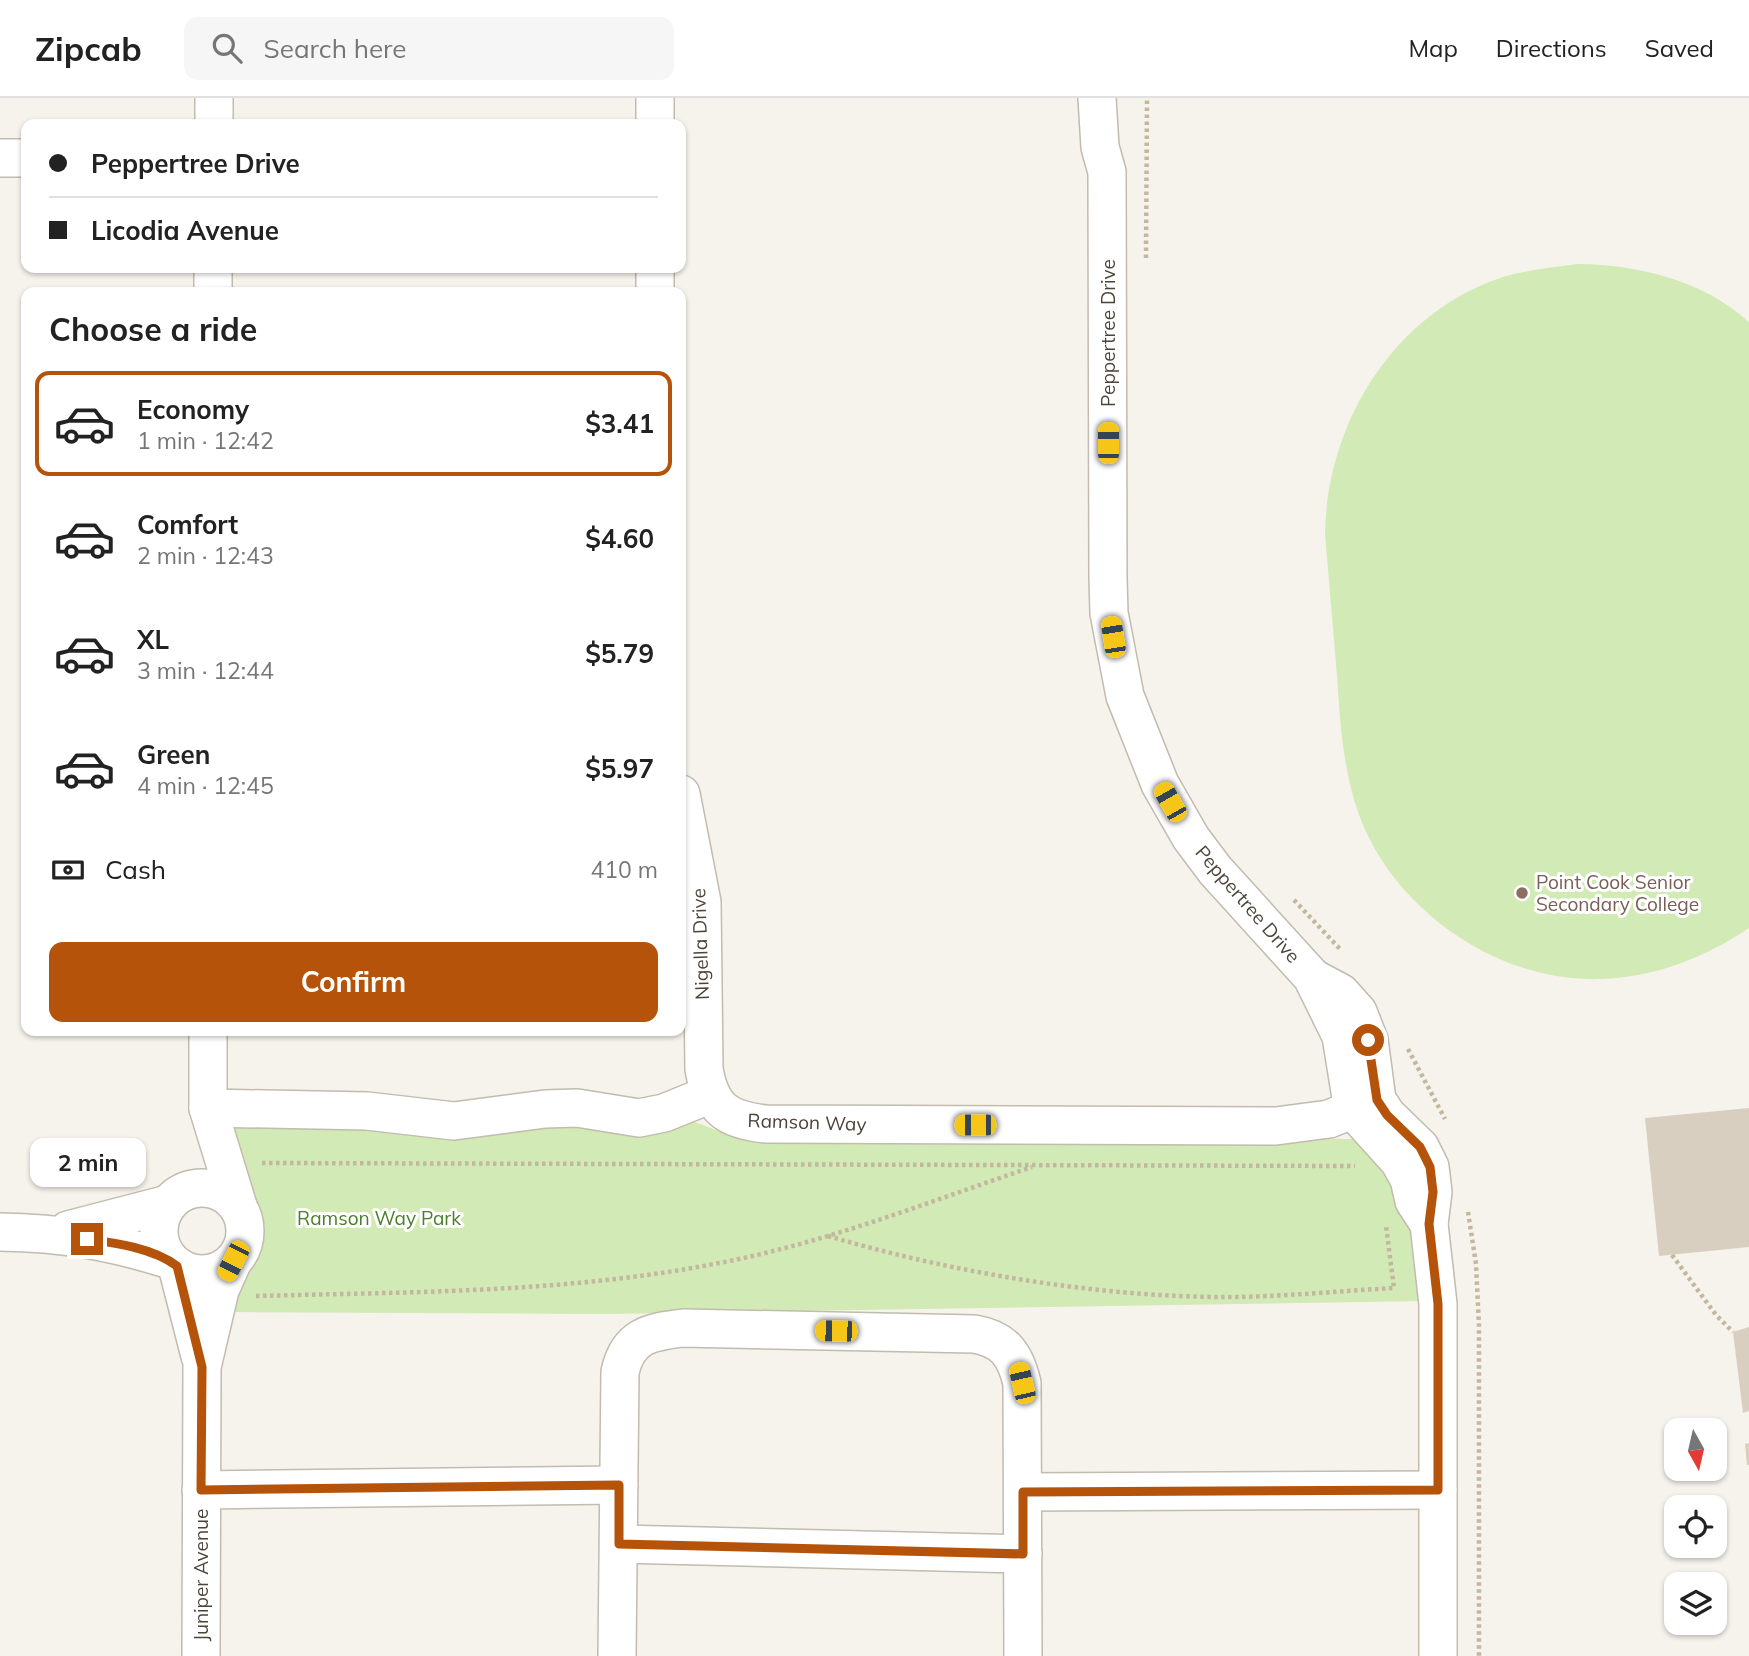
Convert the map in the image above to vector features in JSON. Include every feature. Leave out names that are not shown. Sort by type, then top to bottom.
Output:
[{"type":"street","points":[[214,98],[214,119]]},
{"type":"street","points":[[655,119],[656,98]]},
{"type":"street","name":"Peppertree Drive","points":[[1097,98],[1100,147],[1107,172],[1109,613],[1125,696],[1160,785],[1191,838],[1215,870],[1312,977],[1341,993],[1358,1012],[1368,1040],[1365,1105]]},
{"type":"street","name":"Peppertree Drive","points":[[1107,172],[1117,143],[1118,98]]},
{"type":"street","points":[[0,158],[21,158]]},
{"type":"street","name":"Nigella Drive","points":[[686,820],[702,902],[702,1057],[711,1094]]},
{"type":"street","points":[[0,1232],[57,1233],[130,1247],[194,1273],[218,1272],[233,1261],[242,1248],[246,1232],[208,1108],[208,1036]]},
{"type":"street","points":[[208,1108],[376,1111],[454,1121],[545,1109],[577,1108],[639,1118],[664,1113],[711,1094]]},
{"type":"street","name":"Ramson Way","points":[[711,1094],[719,1107],[732,1117],[766,1124],[1276,1126],[1329,1119],[1365,1105]]},
{"type":"street","points":[[1365,1105],[1387,1115],[1426,1154],[1433,1192],[1429,1224],[1438,1304],[1438,1656]]},
{"type":"street","points":[[174,1263],[162,1246],[159,1230],[208,1108]]},
{"type":"street","points":[[57,1233],[173,1200],[188,1190],[207,1188],[225,1193],[238,1206]]},
{"type":"street","name":"Juniper Avenue","points":[[201,1656],[202,1367],[220,1290],[233,1261]]},
{"type":"street","name":"Juniper Avenue","points":[[174,1263],[202,1367]]},
{"type":"street","points":[[617,1656],[619,1378],[626,1351],[636,1340],[659,1331],[696,1328],[974,1334],[1000,1341],[1013,1356],[1022,1383],[1023,1656]]},
{"type":"street","points":[[201,1490],[619,1485]]},
{"type":"street","points":[[1023,1492],[1438,1490]]},
{"type":"street","points":[[619,1544],[1023,1554]]},
{"type":"path","points":[[1146,263],[1147,98]]},
{"type":"path","points":[[1287,892],[1342,951]]},
{"type":"path","points":[[1405,1044],[1449,1127]]},
{"type":"path","points":[[250,1296],[517,1289],[595,1282],[715,1264],[827,1236],[1036,1166]]},
{"type":"path","points":[[1468,1209],[1476,1264],[1479,1326],[1479,1656]]},
{"type":"path","points":[[827,1236],[897,1254],[1082,1288],[1226,1297],[1394,1288],[1385,1222]]},
{"type":"path","points":[[1672,1255],[1716,1315],[1733,1332]]},
{"type":"green space","points":[[1578,264],[1647,272],[1691,285],[1731,307],[1749,322],[1749,928],[1715,948],[1679,964],[1641,974],[1601,979],[1562,977],[1524,968],[1488,953],[1454,933],[1423,909],[1396,880],[1374,847],[1358,812],[1346,762],[1339,710],[1325,534],[1328,494],[1337,456],[1351,418],[1370,384],[1393,352],[1421,324],[1453,300],[1489,282],[1522,273]]},
{"type":"green space","name":"Ramson Way Park","points":[[679,1119],[741,1137],[1360,1139],[1403,1182],[1423,1301],[605,1314],[230,1312],[243,1274],[256,1256],[262,1232],[226,1124]]},
{"type":"building","points":[[1749,1108],[1749,1247],[1659,1256],[1645,1118]]},
{"type":"building","points":[[1749,1327],[1749,1411],[1743,1413],[1733,1332]]},
{"type":"building","points":[[1749,1443],[1749,1465],[1747,1465],[1745,1444]]},
{"type":"place","name":"Point Cook Senior Secondary College","points":[[1522,893]]},
{"type":"route","points":[[87,1239],[130,1247],[170,1260],[177,1266],[202,1367],[201,1490],[619,1485],[619,1544],[1023,1554],[1023,1492],[1438,1490],[1438,1304],[1437,1273],[1429,1224],[1433,1206],[1430,1167],[1426,1154],[1387,1115],[1377,1100],[1368,1040]]}]
